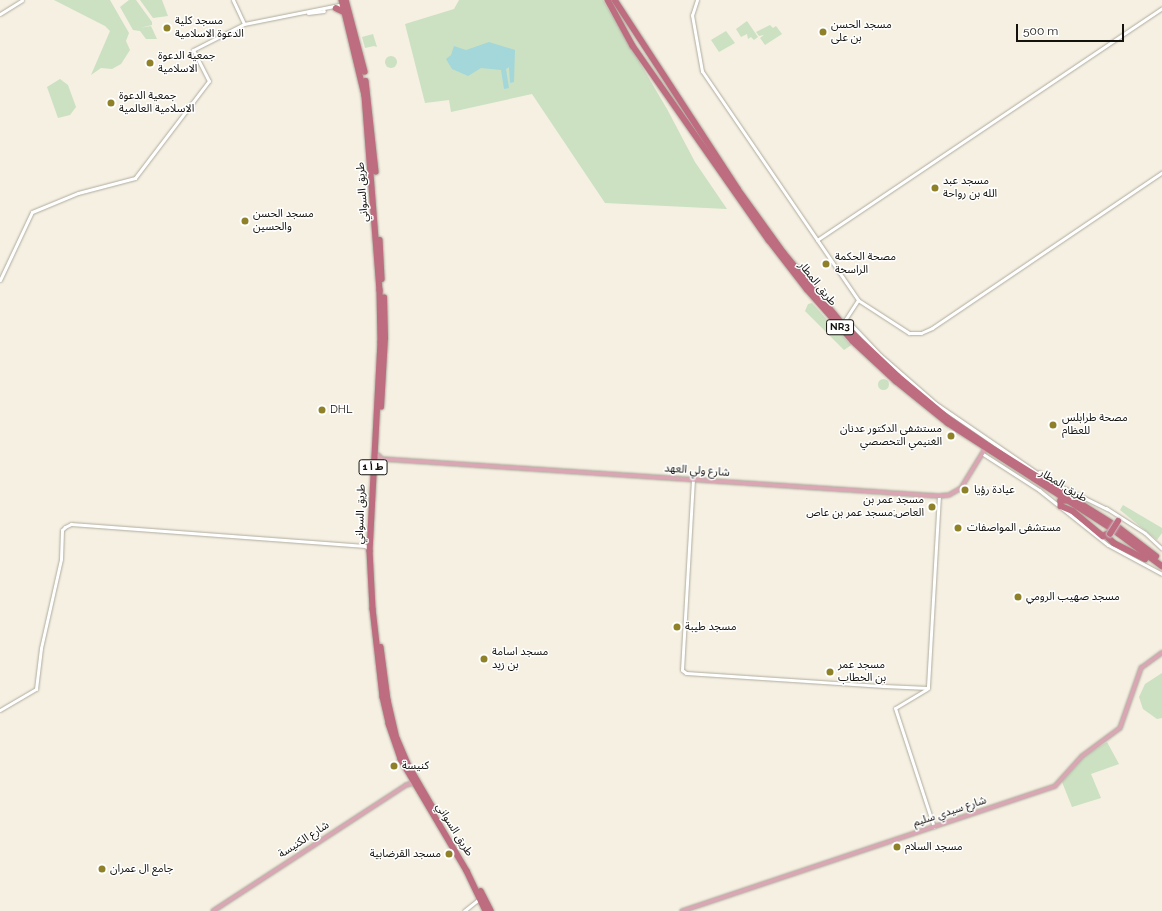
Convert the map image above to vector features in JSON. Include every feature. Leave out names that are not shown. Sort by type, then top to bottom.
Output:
[{"type":"highway","points":[[609,0],[639,50],[642,51],[643,47],[614,0]]},
{"type":"highway","name":"طريق المطار","points":[[609,0],[633,46],[764,234],[807,290],[853,340],[896,381],[984,452],[1070,502],[1125,537],[1162,566]]},
{"type":"highway","name":"طريق المطار","points":[[614,0],[738,189],[784,253],[844,321],[898,376],[952,421],[1118,527],[1162,561]]},
{"type":"highway","points":[[345,2],[354,3],[348,14],[336,7],[345,2]]},
{"type":"highway","name":"طريق السواني","points":[[345,2],[361,72],[368,124],[383,317],[373,546],[375,587],[391,717],[410,768],[464,858],[491,911]]},
{"type":"highway","name":"طريق السواني","points":[[383,317],[370,551],[374,623],[385,706],[395,743],[410,776],[455,849],[486,911]]},
{"type":"highway","points":[[952,421],[972,428],[972,433],[978,439]]},
{"type":"highway","points":[[1070,502],[1061,502],[1060,505],[1063,509],[1073,511],[1103,536],[1110,533]]},
{"type":"highway","points":[[1119,519],[1108,538],[1142,558],[1147,558],[1125,537]]},
{"type":"main road","name":"شارع ولي العهد","points":[[383,459],[939,496],[955,493],[961,488],[984,452]]},
{"type":"main road","points":[[377,464],[383,459],[378,455]]},
{"type":"main road","name":"شارع سيدي سليم","points":[[682,911],[934,827],[1057,784],[1082,756],[1120,728],[1141,668],[1162,653]]},
{"type":"main road","points":[[406,785],[410,776]]},
{"type":"main road","name":"شارع الكنيسة","points":[[213,911],[406,785],[414,783]]},
{"type":"street","points":[[0,14],[22,0]]},
{"type":"street","points":[[233,0],[244,24]]},
{"type":"street","points":[[697,0],[692,15],[702,70],[858,300],[912,334],[926,331],[1162,172]]},
{"type":"street","points":[[0,280],[30,214],[59,199],[134,178],[209,82],[193,50],[244,24],[336,7]]},
{"type":"street","points":[[817,240],[1162,8]]},
{"type":"street","points":[[858,300],[844,321],[929,398],[972,428],[1076,495],[1107,510],[1162,549]]},
{"type":"street","points":[[984,452],[1039,490],[1108,546],[1162,574]]},
{"type":"street","points":[[693,479],[681,664],[683,671],[928,688]]},
{"type":"street","points":[[928,688],[939,496]]},
{"type":"street","points":[[0,710],[36,689],[41,648],[61,559],[62,530],[71,524],[365,546],[370,551]]},
{"type":"street","points":[[365,546],[371,541]]},
{"type":"street","points":[[928,688],[896,705],[895,708],[934,827]]},
{"type":"street","points":[[464,911],[480,901]]},
{"type":"green space","points":[[54,0],[110,0],[129,33],[126,41],[130,50],[121,64],[112,69],[101,68],[91,75],[110,31],[105,26]]},
{"type":"green space","points":[[129,0],[136,0],[152,22],[152,25],[140,28],[151,26],[157,39],[146,39],[140,31],[133,30],[120,7]]},
{"type":"green space","points":[[140,0],[162,0],[168,16],[153,18]]},
{"type":"green space","points":[[459,0],[603,0],[667,109],[695,162],[727,209],[605,203],[532,94],[451,112],[449,100],[425,103],[405,24],[454,9]]},
{"type":"green space","points":[[747,21],[758,37],[754,40],[751,37],[748,39],[747,34],[741,37],[736,29]]},
{"type":"green space","points":[[770,25],[773,28],[776,26],[782,34],[765,45],[760,38],[764,35],[759,36],[756,32]]},
{"type":"green space","points":[[726,31],[735,43],[719,52],[711,40]]},
{"type":"green space","points":[[373,34],[377,47],[374,46],[365,48],[362,37]]},
{"type":"green space","points":[[391,56],[395,58],[397,62],[395,66],[391,68],[387,66],[385,62],[387,58]]},
{"type":"green space","points":[[60,79],[68,85],[76,107],[70,115],[58,118],[47,87]]},
{"type":"green space","points":[[812,303],[836,330],[837,334],[840,333],[851,345],[850,346],[844,350],[805,311],[808,304]]},
{"type":"green space","points":[[883,378],[887,380],[889,384],[887,388],[883,390],[879,388],[877,384],[879,380]]},
{"type":"green space","points":[[1123,505],[1162,528],[1162,533],[1157,540],[1120,510]]},
{"type":"green space","points":[[1162,673],[1162,718],[1157,719],[1143,709],[1139,697],[1145,684]]},
{"type":"green space","points":[[1107,742],[1119,764],[1091,774],[1101,798],[1072,807],[1062,782],[1085,756]]},
{"type":"water","points":[[489,42],[515,50],[514,82],[510,83],[509,67],[506,69],[509,88],[504,89],[501,70],[481,68],[468,76],[452,69],[446,59],[451,55],[454,46],[466,50]]},
{"type":"place","name":"مسجد كلية الدعوة الاسلامية","points":[[167,28]]},
{"type":"place","name":"مسجد الحسن بن على","points":[[823,32]]},
{"type":"place","name":"جمعية الدعوة الاسلامية","points":[[150,63]]},
{"type":"place","name":"جمعية الدعوة الاسلامية العالمية","points":[[111,103]]},
{"type":"place","name":"مسجد عبد الله بن رواحة","points":[[935,188]]},
{"type":"place","name":"مسجد الحسن والحسين","points":[[245,221]]},
{"type":"place","name":"مصحة الحكمة الراسخة","points":[[826,264]]},
{"type":"place","name":"DHL","points":[[322,410]]},
{"type":"place","name":"مصحة طرابلس للعظام","points":[[1053,425]]},
{"type":"place","name":"مستشفي الدكتور عدنان الغنيمي التخصصي","points":[[951,436]]},
{"type":"place","name":"عيادة رؤيا","points":[[965,490]]},
{"type":"place","name":"مسجد عمر بن العاص;مسجد عمر بن عاص","points":[[932,507]]},
{"type":"place","name":"مستشفى المواصفات","points":[[958,528]]},
{"type":"place","name":"مسجد صهيب الرومي","points":[[1018,597]]},
{"type":"place","name":"مسجد طيبة","points":[[677,627]]},
{"type":"place","name":"مسجد اسامة بن زيد","points":[[484,659]]},
{"type":"place","name":"مسجد عمر بن الخطاب","points":[[830,672]]},
{"type":"place","name":"كنيسة","points":[[394,766]]},
{"type":"place","name":"مسجد السلام","points":[[897,847]]},
{"type":"place","name":"مسجد القرضابية","points":[[449,854]]},
{"type":"place","name":"جامع ال عمران","points":[[102,869]]}]
